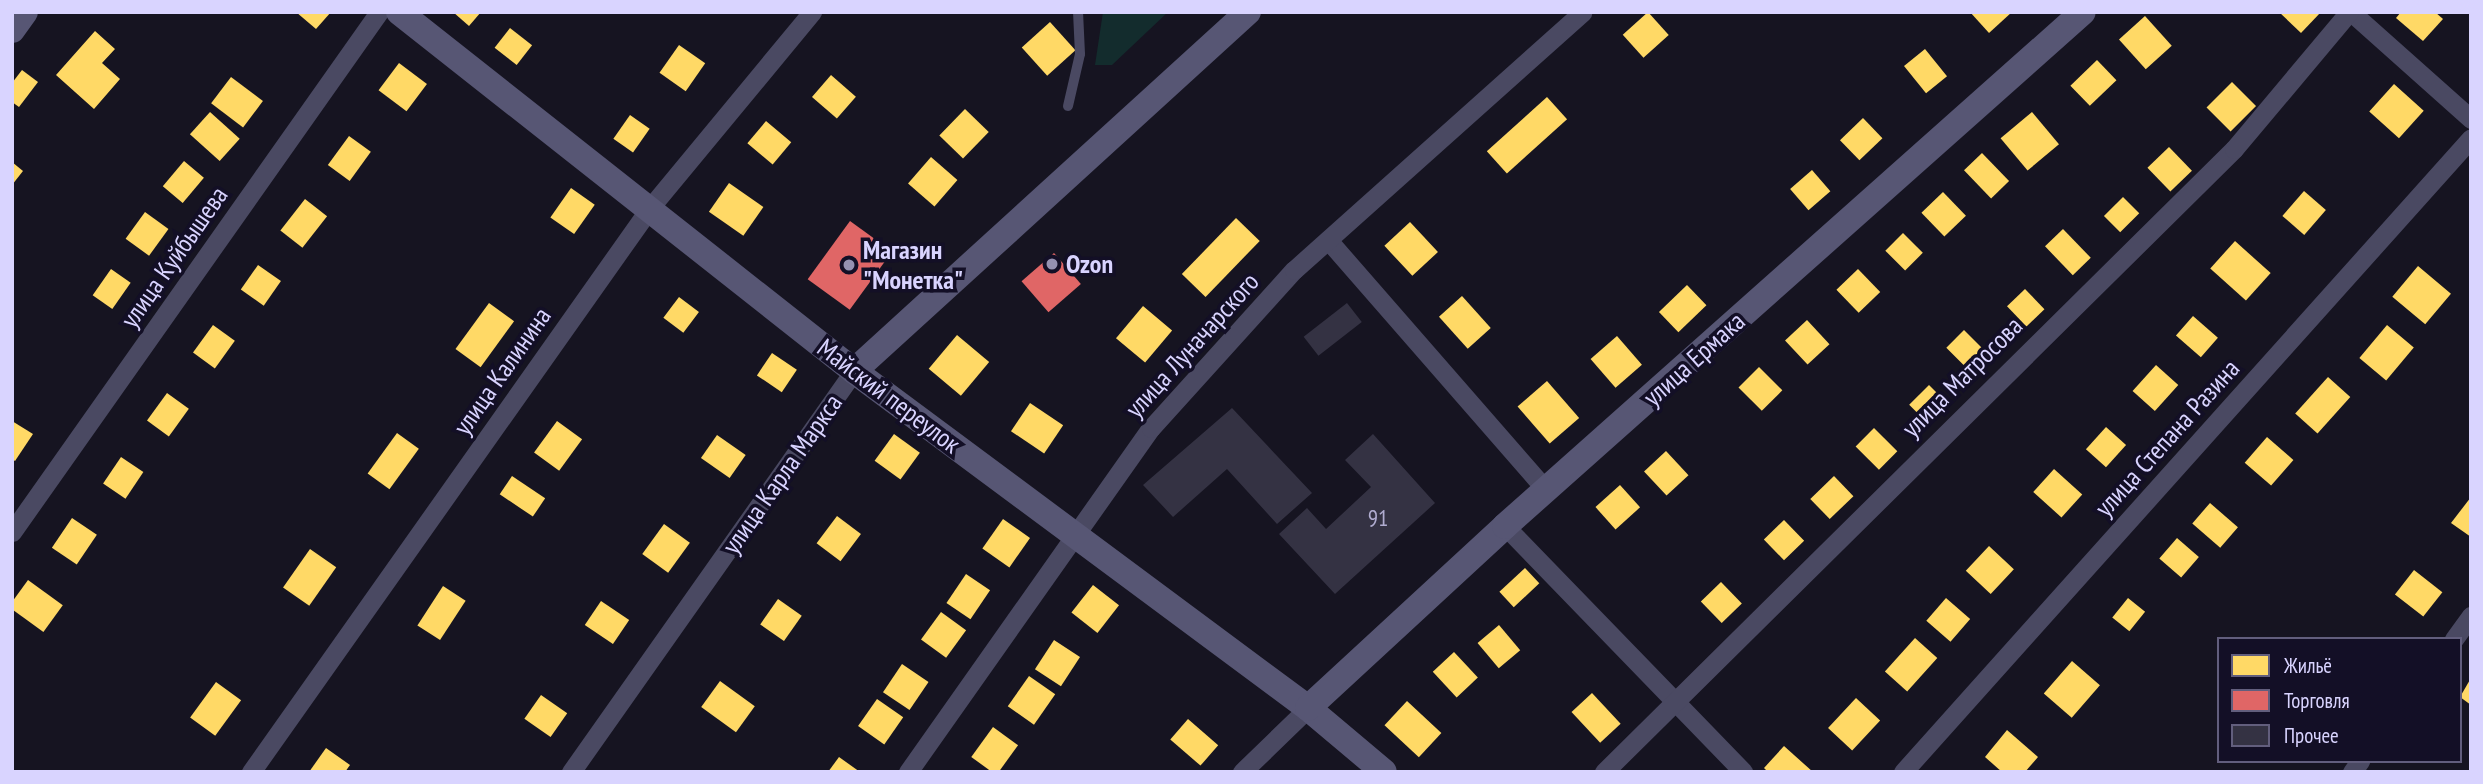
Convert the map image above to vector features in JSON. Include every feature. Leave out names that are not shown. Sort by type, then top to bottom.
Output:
[{"type":"main road","points":[[12,30],[25,12]]},
{"type":"main road","name":"Майский переулок","points":[[399,12],[854,371],[1308,708],[1384,772]]},
{"type":"main road","name":"улица Карла Маркса","points":[[854,371],[1248,12]]},
{"type":"main road","name":"улица Ермака","points":[[1308,708],[1505,526],[2083,12]]},
{"type":"street","name":"улица Куйбышева","points":[[12,532],[379,12]]},
{"type":"street","name":"улица Калинина","points":[[251,772],[649,209],[812,12]]},
{"type":"street","name":"улица Луначарского","points":[[908,772],[1151,428],[1294,270],[1583,12]]},
{"type":"street","points":[[2350,12],[2471,119]]},
{"type":"street","name":"улица Матросова","points":[[1604,772],[1672,700],[2234,149],[2350,12]]},
{"type":"street","name":"улица Степана Разина","points":[[1903,772],[2471,138]]},
{"type":"street","points":[[1328,240],[1546,490]]},
{"type":"street","name":"улица Карла Маркса","points":[[572,772],[854,371]]},
{"type":"street","points":[[1505,526],[1743,772]]},
{"type":"street","points":[[2455,637],[2471,616]]},
{"type":"street","points":[[1242,772],[1308,708]]},
{"type":"lane","points":[[1068,106],[1080,54],[1078,12]]},
{"type":"green space","points":[[1103,12],[1168,12],[1112,65],[1095,65]]},
{"type":"building: Жильё","points":[[296,12],[331,12],[316,29]]},
{"type":"building: Жильё","points":[[453,12],[481,12],[469,26]]},
{"type":"building: Жильё","points":[[1648,12],[1669,35],[1643,58],[1623,35]]},
{"type":"building: Жильё","points":[[1970,12],[2012,12],[1989,33]]},
{"type":"building: Жильё","points":[[2279,12],[2321,12],[2301,33]]},
{"type":"building: Жильё","points":[[2401,12],[2435,12],[2443,19],[2423,41],[2396,18]]},
{"type":"building: Жильё","points":[[2145,16],[2172,46],[2146,69],[2119,39]]},
{"type":"building: Жильё","points":[[1050,22],[1075,50],[1047,76],[1022,47]]},
{"type":"building: Жильё","points":[[510,28],[532,45],[517,65],[495,48]]},
{"type":"building: Жильё","points":[[95,31],[115,49],[102,63],[120,79],[94,109],[56,75]]},
{"type":"building: Жильё","points":[[679,45],[705,63],[686,91],[659,73]]},
{"type":"building: Жильё","points":[[1925,49],[1947,76],[1926,93],[1904,66]]},
{"type":"building: Жильё","points":[[2097,60],[2116,80],[2090,106],[2070,86]]},
{"type":"building: Жильё","points":[[399,63],[427,84],[406,111],[379,90]]},
{"type":"building: Жильё","points":[[22,70],[38,82],[19,107],[12,102],[12,83]]},
{"type":"building: Жильё","points":[[831,75],[856,97],[837,119],[812,97]]},
{"type":"building: Жильё","points":[[231,77],[263,101],[243,127],[211,103]]},
{"type":"building: Жильё","points":[[2232,82],[2256,106],[2231,131],[2207,107]]},
{"type":"building: Жильё","points":[[2394,84],[2424,111],[2399,138],[2369,111]]},
{"type":"building: Жильё","points":[[1547,97],[1567,119],[1507,173],[1487,151]]},
{"type":"building: Жильё","points":[[965,109],[989,132],[963,159],[939,136]]},
{"type":"building: Жильё","points":[[210,112],[240,139],[220,161],[190,134]]},
{"type":"building: Жильё","points":[[2032,112],[2059,144],[2028,171],[2001,138]]},
{"type":"building: Жильё","points":[[630,115],[650,129],[633,153],[613,139]]},
{"type":"building: Жильё","points":[[1863,118],[1882,138],[1859,160],[1840,140]]},
{"type":"building: Жильё","points":[[766,121],[791,142],[773,164],[747,143]]},
{"type":"building: Жильё","points":[[349,136],[371,152],[350,181],[328,165]]},
{"type":"building: Жильё","points":[[2169,147],[2192,171],[2170,192],[2147,168]]},
{"type":"building: Жильё","points":[[1982,153],[2009,181],[1991,198],[1964,170]]},
{"type":"building: Жильё","points":[[931,157],[957,180],[934,206],[908,183]]},
{"type":"building: Жильё","points":[[184,161],[204,178],[183,203],[163,186]]},
{"type":"building: Жильё","points":[[12,162],[23,171],[12,185]]},
{"type":"building: Жильё","points":[[1812,170],[1830,191],[1808,210],[1790,189]]},
{"type":"building: Жильё","points":[[729,183],[763,207],[743,236],[709,212]]},
{"type":"building: Жильё","points":[[571,188],[595,205],[574,234],[550,217]]},
{"type":"building: Жильё","points":[[2304,191],[2326,210],[2304,235],[2282,216]]},
{"type":"building: Жильё","points":[[1943,192],[1966,216],[1944,237],[1921,213]]},
{"type":"building: Жильё","points":[[2123,197],[2139,213],[2120,232],[2104,216]]},
{"type":"building: Жильё","points":[[305,199],[327,216],[302,248],[280,231]]},
{"type":"building: Жильё","points":[[145,212],[168,229],[149,256],[126,239]]},
{"type":"building: Жильё","points":[[1236,218],[1260,241],[1206,297],[1182,274]]},
{"type":"building: Жильё","points":[[1410,222],[1438,252],[1412,276],[1384,246]]},
{"type":"building: Жильё","points":[[2063,229],[2091,258],[2073,275],[2045,246]]},
{"type":"building: Жильё","points":[[1903,233],[1923,253],[1905,270],[1885,251]]},
{"type":"building: Жильё","points":[[2235,241],[2271,273],[2246,301],[2210,268]]},
{"type":"building: Жильё","points":[[258,265],[281,281],[264,306],[241,290]]},
{"type":"building: Жильё","points":[[2418,266],[2451,294],[2425,324],[2392,297]]},
{"type":"building: Жильё","points":[[111,269],[131,283],[112,309],[93,295]]},
{"type":"building: Жильё","points":[[1858,269],[1880,292],[1859,313],[1836,290]]},
{"type":"building: Жильё","points":[[1687,285],[1706,305],[1678,332],[1659,312]]},
{"type":"building: Жильё","points":[[2025,289],[2044,309],[2026,327],[2007,306]]},
{"type":"building: Жильё","points":[[1462,296],[1491,328],[1468,349],[1439,317]]},
{"type":"building: Жильё","points":[[679,297],[699,312],[683,333],[663,318]]},
{"type":"building: Жильё","points":[[489,303],[514,321],[481,367],[455,349]]},
{"type":"building: Жильё","points":[[1143,306],[1172,330],[1145,363],[1116,338]]},
{"type":"building: Жильё","points":[[2193,316],[2218,338],[2201,357],[2176,336]]},
{"type":"building: Жильё","points":[[1807,320],[1830,344],[1808,365],[1785,340]]},
{"type":"building: Жильё","points":[[213,325],[235,341],[215,368],[193,353]]},
{"type":"building: Жильё","points":[[2387,325],[2414,347],[2386,380],[2359,358]]},
{"type":"building: Жильё","points":[[1964,330],[1992,358],[1975,376],[1946,348]]},
{"type":"building: Жильё","points":[[957,335],[989,362],[961,396],[929,369]]},
{"type":"building: Жильё","points":[[1617,336],[1642,365],[1616,388],[1591,359]]},
{"type":"building: Жильё","points":[[772,353],[797,370],[782,392],[757,375]]},
{"type":"building: Жильё","points":[[2156,365],[2178,385],[2155,411],[2133,391]]},
{"type":"building: Жильё","points":[[1759,367],[1782,390],[1762,411],[1738,388]]},
{"type":"building: Жильё","points":[[2328,377],[2350,397],[2318,433],[2295,413]]},
{"type":"building: Жильё","points":[[1547,381],[1579,418],[1550,444],[1518,407]]},
{"type":"building: Жильё","points":[[1929,385],[1949,405],[1929,425],[1909,405]]},
{"type":"building: Жильё","points":[[167,393],[189,409],[169,436],[147,421]]},
{"type":"building: Жильё","points":[[1030,403],[1063,425],[1044,454],[1011,431]]},
{"type":"building: Жильё","points":[[12,421],[33,434],[15,461],[12,459]]},
{"type":"building: Жильё","points":[[557,421],[582,439],[559,471],[534,453]]},
{"type":"building: Жильё","points":[[2106,427],[2126,445],[2106,467],[2086,449]]},
{"type":"building: Жильё","points":[[1874,428],[1897,451],[1879,470],[1856,446]]},
{"type":"building: Жильё","points":[[397,433],[419,449],[389,489],[368,473]]},
{"type":"building: Жильё","points":[[894,434],[920,453],[900,480],[875,461]]},
{"type":"building: Жильё","points":[[717,435],[746,455],[730,478],[701,458]]},
{"type":"building: Жильё","points":[[2267,437],[2293,460],[2271,486],[2245,463]]},
{"type":"building: Жильё","points":[[1666,451],[1689,475],[1667,496],[1644,471]]},
{"type":"building: Жильё","points":[[121,457],[143,472],[125,499],[103,484]]},
{"type":"building: Жильё","points":[[2054,469],[2082,494],[2061,517],[2033,492]]},
{"type":"building: Жильё","points":[[512,476],[545,498],[533,517],[500,494]]},
{"type":"building: Жильё","points":[[1834,476],[1853,496],[1830,519],[1810,499]]},
{"type":"building: Жильё","points":[[1620,485],[1640,507],[1616,529],[1595,507]]},
{"type":"building: Жильё","points":[[2471,497],[2471,537],[2451,523]]},
{"type":"building: Жильё","points":[[2210,503],[2238,527],[2220,548],[2192,523]]},
{"type":"building: Жильё","points":[[837,516],[861,534],[840,561],[817,543]]},
{"type":"building: Жильё","points":[[72,518],[97,535],[77,565],[52,548]]},
{"type":"building: Жильё","points":[[1003,519],[1030,538],[1009,567],[982,548]]},
{"type":"building: Жильё","points":[[1784,520],[1804,541],[1784,560],[1764,539]]},
{"type":"building: Жильё","points":[[664,524],[690,543],[668,573],[642,554]]},
{"type":"building: Жильё","points":[[2177,538],[2199,557],[2181,577],[2159,558]]},
{"type":"building: Жильё","points":[[1989,546],[2014,569],[1991,594],[1966,571]]},
{"type":"building: Жильё","points":[[310,549],[336,567],[309,606],[283,588]]},
{"type":"building: Жильё","points":[[1525,568],[1539,583],[1514,607],[1499,592]]},
{"type":"building: Жильё","points":[[2414,570],[2442,592],[2423,617],[2395,594]]},
{"type":"building: Жильё","points":[[966,574],[990,590],[970,619],[946,603]]},
{"type":"building: Жильё","points":[[28,580],[63,605],[43,632],[12,609],[12,602]]},
{"type":"building: Жильё","points":[[1721,582],[1742,604],[1722,623],[1701,601]]},
{"type":"building: Жильё","points":[[1093,585],[1119,605],[1097,633],[1071,613]]},
{"type":"building: Жильё","points":[[443,586],[466,601],[440,640],[417,625]]},
{"type":"building: Жильё","points":[[1946,598],[1970,619],[1950,642],[1926,621]]},
{"type":"building: Жильё","points":[[2128,598],[2145,612],[2129,631],[2112,617]]},
{"type":"building: Жильё","points":[[778,599],[802,616],[784,641],[760,624]]},
{"type":"building: Жильё","points":[[601,601],[629,620],[613,644],[585,625]]},
{"type":"building: Жильё","points":[[941,612],[966,630],[946,658],[921,640]]},
{"type":"building: Жильё","points":[[1499,625],[1520,650],[1499,668],[1478,643]]},
{"type":"building: Жильё","points":[[1915,638],[1937,658],[1907,692],[1885,671]]},
{"type":"building: Жильё","points":[[1054,640],[1080,657],[1061,686],[1035,669]]},
{"type":"building: Жильё","points":[[1454,652],[1478,678],[1457,697],[1433,672]]},
{"type":"building: Жильё","points":[[2072,661],[2100,685],[2072,718],[2044,693]]},
{"type":"building: Жильё","points":[[902,664],[929,682],[910,710],[883,692]]},
{"type":"building: Жильё","points":[[1029,676],[1055,694],[1034,725],[1008,706]]},
{"type":"building: Жильё","points":[[2471,678],[2471,705],[2462,698]]},
{"type":"building: Жильё","points":[[720,681],[755,706],[736,732],[701,707]]},
{"type":"building: Жильё","points":[[216,682],[241,700],[215,736],[190,718]]},
{"type":"building: Жильё","points":[[1592,693],[1621,724],[1600,743],[1572,712]]},
{"type":"building: Жильё","points":[[541,695],[567,713],[551,737],[524,719]]},
{"type":"building: Жильё","points":[[1856,698],[1880,721],[1852,750],[1828,728]]},
{"type":"building: Жильё","points":[[877,699],[903,717],[884,744],[858,726]]},
{"type":"building: Жильё","points":[[1407,701],[1441,733],[1419,757],[1384,725]]},
{"type":"building: Жильё","points":[[1188,719],[1218,745],[1200,766],[1170,739]]},
{"type":"building: Жильё","points":[[993,727],[1018,745],[999,772],[992,772],[971,757]]},
{"type":"building: Жильё","points":[[2007,730],[2038,757],[2025,772],[2002,772],[1985,757]]},
{"type":"building: Жильё","points":[[1784,746],[1813,772],[1768,772],[1764,768]]},
{"type":"building: Жильё","points":[[326,748],[350,765],[345,772],[309,772]]},
{"type":"building: Жильё","points":[[839,757],[860,772],[828,772]]},
{"type":"building: Торговля","name":"Магазин \"Монетка\"","points":[[850,221],[892,252],[850,310],[808,279]]},
{"type":"building: Торговля","points":[[1054,253],[1081,284],[1048,312],[1022,281]]},
{"type":"building: Прочее","points":[[1347,303],[1362,322],[1318,356],[1304,337]]},
{"type":"building: Прочее","points":[[1232,408],[1312,493],[1277,524],[1227,469],[1173,517],[1143,485]]},
{"type":"building: Прочее","points":[[1373,434],[1435,503],[1335,594],[1279,534],[1307,508],[1326,529],[1371,487],[1345,460]]},
{"type":"place","name":"Ozon","points":[[1052,264]]},
{"type":"place","name":"Магазин \"Монетка\"","points":[[849,265]]}]
